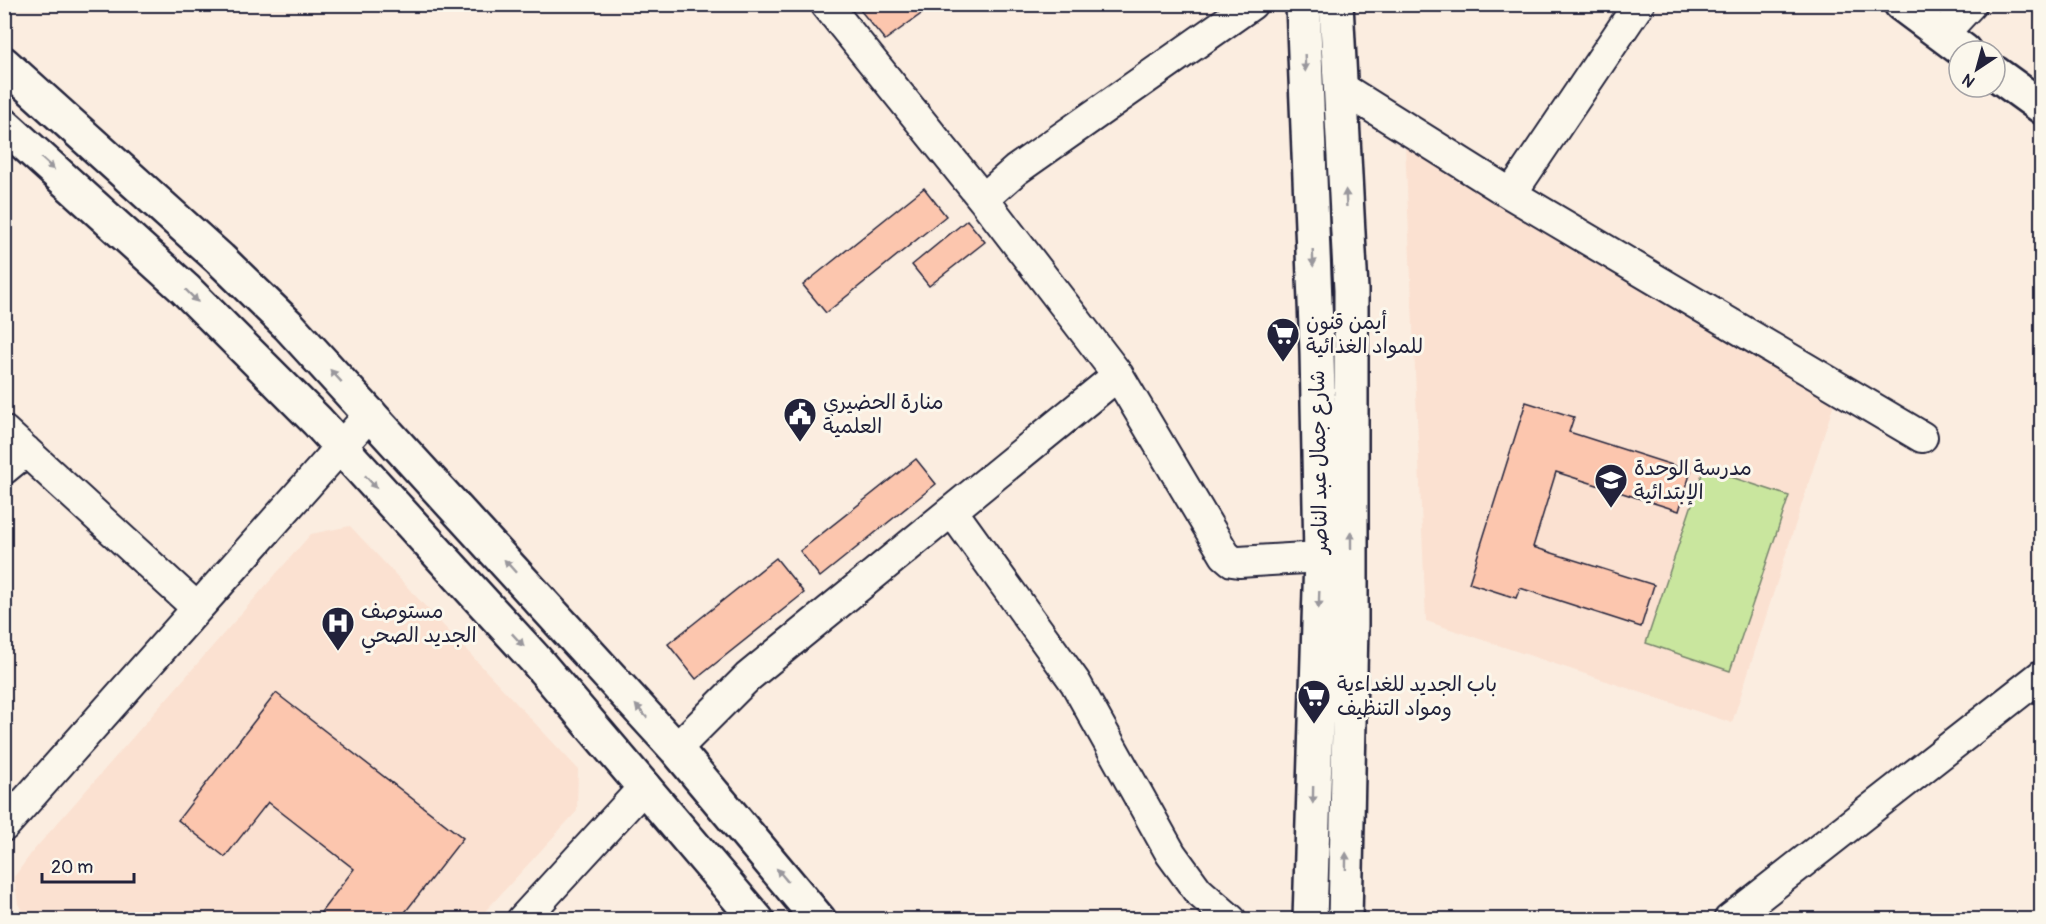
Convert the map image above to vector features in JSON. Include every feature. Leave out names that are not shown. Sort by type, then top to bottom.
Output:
[{"type":"main road","name":"شارع جمال عبد الناصر","points":[[1303,4],[1317,351],[1321,557],[1310,920]]},
{"type":"main road","name":"شارع جمال عبد الناصر","points":[[1336,4],[1351,290],[1351,624],[1345,920]]},
{"type":"main road","points":[[1901,4],[1948,39]]},
{"type":"main road","points":[[4,64],[220,259],[288,325],[676,749],[819,920]]},
{"type":"main road","points":[[2007,82],[2042,107]]},
{"type":"main road","points":[[4,125],[185,289],[317,421],[534,658],[757,920]]},
{"type":"street","points":[[826,4],[983,199],[1118,375],[1218,544],[1232,561],[1321,557]]},
{"type":"street","points":[[983,199],[1016,170],[1252,4]]},
{"type":"street","points":[[1511,194],[1639,4]]},
{"type":"street","points":[[1955,39],[1971,4]]},
{"type":"street","points":[[1342,88],[1511,194],[1922,437]]},
{"type":"street","points":[[676,749],[748,677],[1118,375]]},
{"type":"street","points":[[4,826],[370,413]]},
{"type":"street","points":[[12,450],[197,608]]},
{"type":"street","points":[[952,511],[1075,682],[1171,854],[1198,891],[1231,920]]},
{"type":"street","points":[[1729,920],[2042,675]]},
{"type":"street","points":[[522,920],[645,786]]},
{"type":"shaded area","name":"مدرسة الوحدة الإبتدائية","points":[[1405,144],[1836,397],[1732,723],[1426,621]]},
{"type":"shaded area","name":"مستوصف الجديد الصحي","points":[[350,526],[578,769],[577,811],[478,919],[27,919],[18,904],[14,877],[33,851],[311,534]]},
{"type":"green space","points":[[1704,468],[1789,496],[1730,671],[1646,643]]},
{"type":"building","points":[[855,4],[935,4],[885,40]]},
{"type":"building","points":[[924,188],[946,216],[826,313],[803,285]]},
{"type":"building","points":[[967,220],[985,242],[929,286],[912,265]]},
{"type":"building","points":[[1526,402],[1574,417],[1569,432],[1691,471],[1679,511],[1556,472],[1533,547],[1654,585],[1641,627],[1520,588],[1516,598],[1469,583]]},
{"type":"building","points":[[916,459],[936,484],[820,577],[800,551]]},
{"type":"building","points":[[776,558],[804,593],[696,679],[668,644]]},
{"type":"building","points":[[276,693],[463,838],[399,920],[315,920],[354,869],[268,802],[225,857],[178,820]]},
{"type":"place","name":"أيمن قنون للمواد الغذائية","points":[[1283,363]]},
{"type":"place","name":"منارة الحضيري العلمية","points":[[800,443]]},
{"type":"place","name":"مدرسة الوحدة الإبتدائية","points":[[1611,509]]},
{"type":"place","name":"مستوصف الجديد الصحي","points":[[338,652]]},
{"type":"place","name":"باب الجديد للغداءية ومواد التنظيف","points":[[1314,725]]}]
